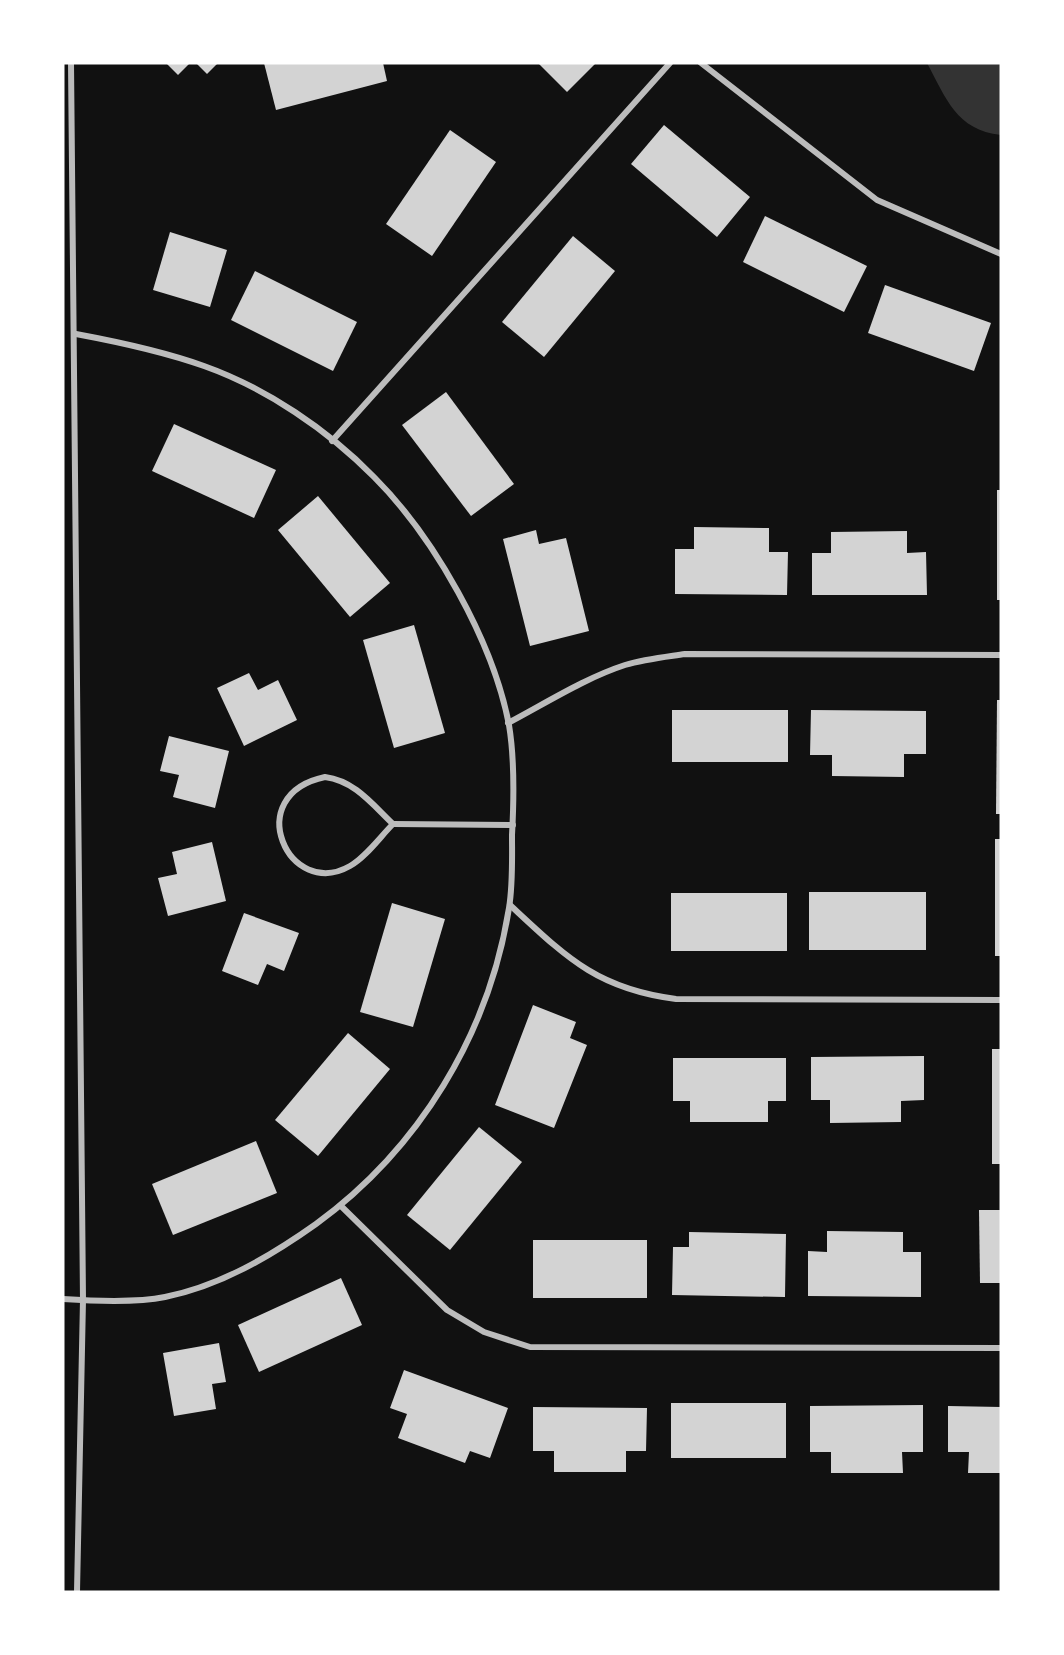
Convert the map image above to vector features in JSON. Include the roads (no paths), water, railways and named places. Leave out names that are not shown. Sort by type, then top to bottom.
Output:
[{"type":"street","points":[[71,63],[76,334],[83,1300],[77,1592]]},
{"type":"street","points":[[332,441],[670,63]]},
{"type":"street","points":[[701,63],[877,200],[1001,254]]},
{"type":"street","points":[[63,1299],[164,1297],[208,1284],[252,1264],[341,1206],[386,1164],[412,1131],[459,1059],[496,969],[510,905],[513,825],[513,763],[508,723],[475,626],[429,542],[373,476],[332,441],[268,397],[206,366],[139,346],[76,334]]},
{"type":"street","points":[[508,723],[590,680],[624,666],[661,657],[685,654],[1001,655]]},
{"type":"street","points":[[393,824],[350,866],[335,872],[319,872],[303,867],[282,843],[279,826],[280,812],[287,798],[298,787],[325,777],[340,779],[353,786],[393,824],[513,825]]},
{"type":"street","points":[[510,905],[583,968],[619,987],[644,995],[676,999],[1001,1000]]},
{"type":"street","points":[[341,1206],[447,1310],[484,1332],[530,1347],[1001,1348]]}]
